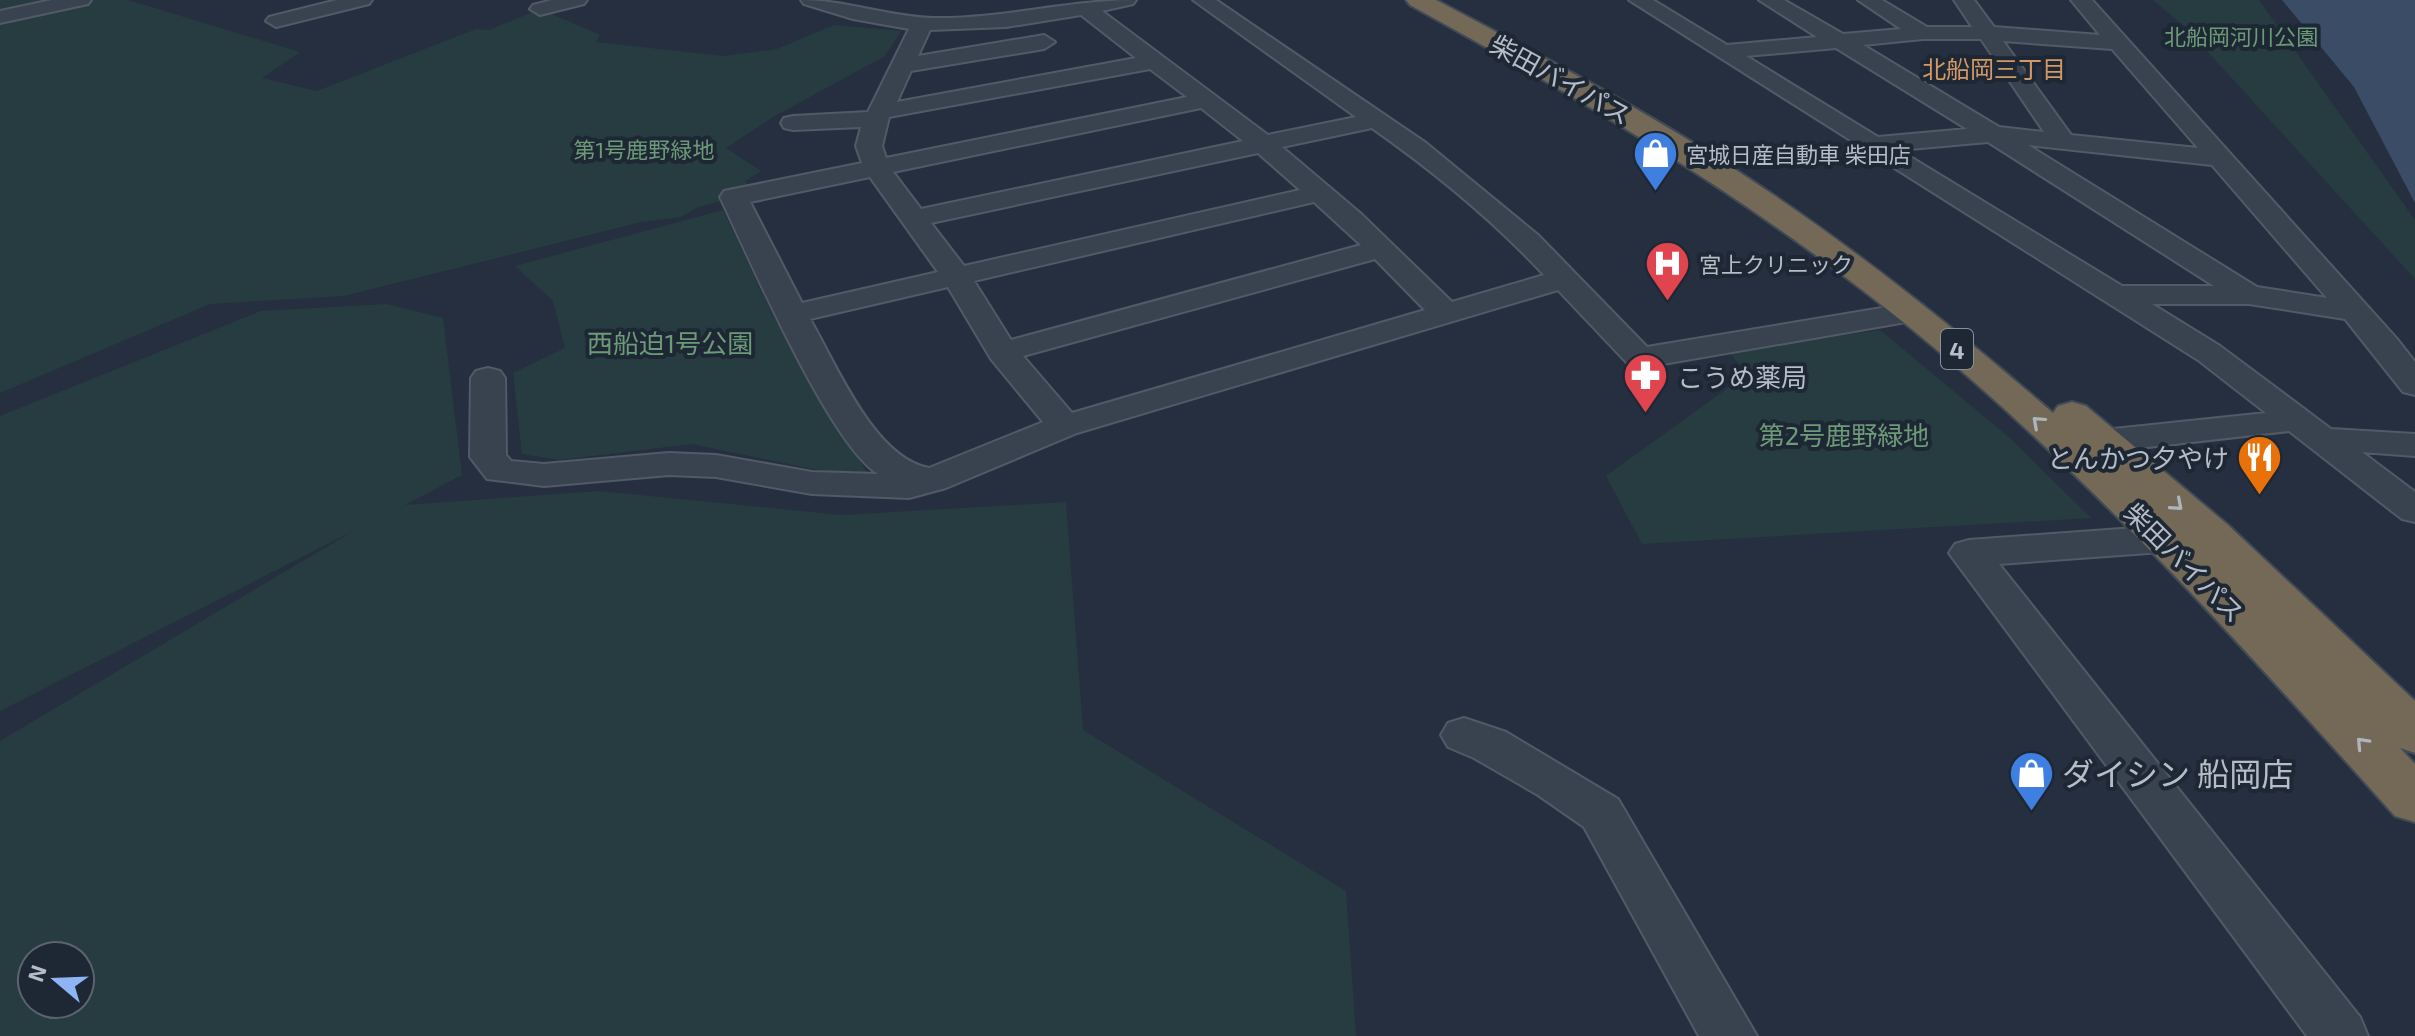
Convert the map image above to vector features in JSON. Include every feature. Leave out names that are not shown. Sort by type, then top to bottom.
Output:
[{"type":"highway","name":"柴田バイパス","points":[[1418,0],[1562,78],[1683,149],[1770,206],[1912,312],[2053,435],[2162,539],[2344,723],[2415,800]]},
{"type":"highway","name":"柴田バイパス","points":[[1448,0],[1637,104],[1785,196],[1941,308],[2104,441],[2212,535],[2415,733]]},
{"type":"street","points":[[0,17],[81,0]]},
{"type":"street","points":[[276,21],[362,0]]},
{"type":"street","points":[[535,7],[577,0]]},
{"type":"street","points":[[811,0],[863,17],[921,26],[993,23],[1126,0]]},
{"type":"street","points":[[1203,0],[1351,99],[1375,120],[1417,148],[1528,241],[1640,358],[1912,312]]},
{"type":"street","points":[[1639,0],[2209,353],[2415,510]]},
{"type":"street","points":[[1769,0],[1962,115],[2249,295]]},
{"type":"street","points":[[1868,0],[1923,33]]},
{"type":"street","points":[[1964,0],[2055,131]]},
{"type":"street","points":[[2081,0],[2355,311],[2415,385]]},
{"type":"street","points":[[1085,8],[1263,144],[1320,193],[1446,313]]},
{"type":"street","points":[[921,26],[878,116],[869,146],[877,169],[957,277],[1002,352],[1065,426]]},
{"type":"street","points":[[905,65],[1114,30]]},
{"type":"street","points":[[1722,52],[1923,33],[1986,33],[2122,43]]},
{"type":"street","points":[[793,123],[878,116],[1155,61]]},
{"type":"street","points":[[933,480],[910,477],[881,460],[849,418],[792,314],[734,197],[1207,100]]},
{"type":"street","points":[[1962,115],[2222,158]]},
{"type":"street","points":[[916,218],[1375,120]]},
{"type":"street","points":[[1875,145],[2055,131]]},
{"type":"street","points":[[792,314],[1320,193]]},
{"type":"street","points":[[1002,352],[1380,249]]},
{"type":"street","points":[[488,378],[488,457],[500,471],[544,475],[669,464],[716,466],[812,483],[909,486],[933,480],[1065,426],[1566,278]]},
{"type":"street","points":[[2114,295],[2249,295],[2355,311]]},
{"type":"street","points":[[2104,441],[2311,429],[2415,445]]},
{"type":"street","points":[[2162,539],[1969,553],[2340,1036]]},
{"type":"street","points":[[1464,735],[1490,745],[1601,813],[1729,1036]]},
{"type":"green space","name":"第1号鹿野緑地","points":[[0,0],[128,0],[300,52],[262,78],[317,91],[476,29],[489,30],[540,9],[600,35],[596,42],[723,56],[777,49],[834,25],[901,31],[885,56],[773,117],[726,148],[761,171],[745,181],[755,193],[698,207],[681,217],[641,222],[344,296],[210,304],[0,393]]},
{"type":"green space","name":"北船岡河川公園","points":[[2153,0],[2259,0],[2415,220],[2415,279],[2185,27]]},
{"type":"green space","name":"西船迫1号公園","points":[[723,210],[773,316],[869,476],[813,469],[692,444],[559,460],[522,454],[513,373],[565,348],[553,301],[515,266]]},
{"type":"green space","points":[[386,304],[443,318],[462,475],[405,505],[599,491],[842,515],[1066,502],[1083,730],[1346,891],[1356,1036],[0,1036],[0,741],[355,530],[0,711],[0,416],[261,311]]},
{"type":"green space","name":"第2号鹿野緑地","points":[[1880,330],[2010,438],[2091,518],[1642,544],[1606,476],[1747,374],[1728,351]]},
{"type":"water","points":[[2282,0],[2415,0],[2415,203],[2354,87]]},
{"type":"place","name":"宮城日産自動車 柴田店","points":[[1655,193]]},
{"type":"place","name":"宮上クリニック","points":[[1668,303]]},
{"type":"place","name":"こうめ薬局","points":[[1646,415]]},
{"type":"place","name":"とんかつ夕やけ","points":[[2260,496]]},
{"type":"place","name":"ダイシン 船岡店","points":[[2031,812]]},
{"type":"district","name":"北船岡三丁目","points":[[1994,68]]}]
